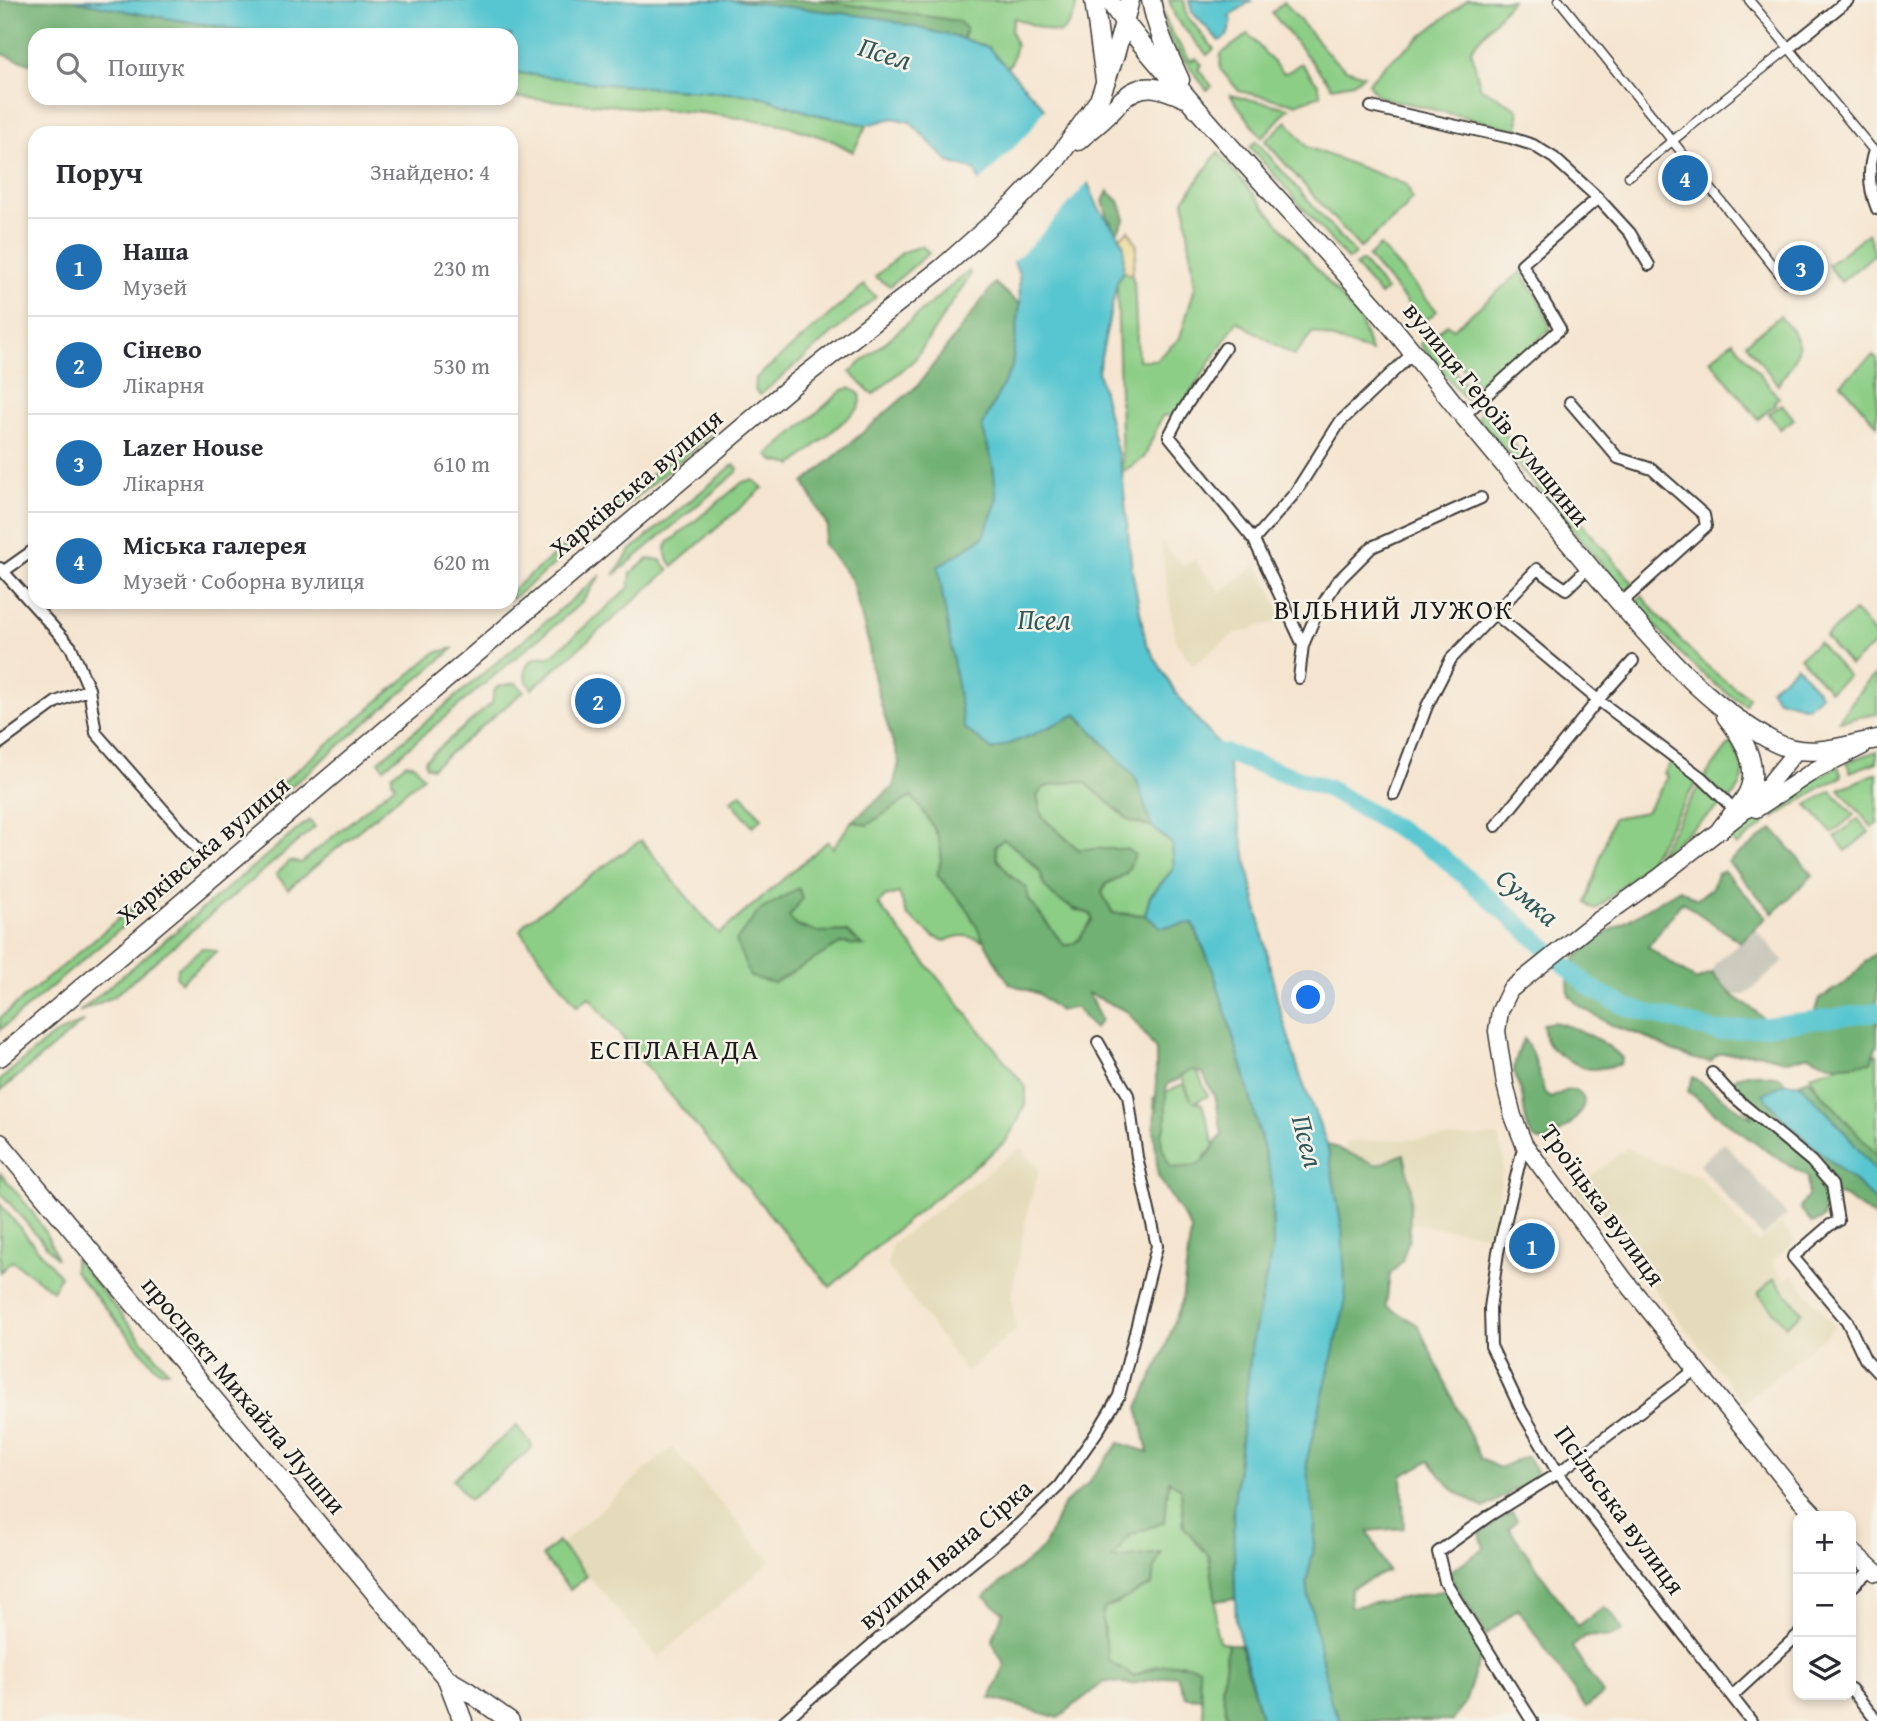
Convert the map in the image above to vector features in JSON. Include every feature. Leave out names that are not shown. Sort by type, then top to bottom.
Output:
[{"type":"main road","points":[[1094,0],[1105,98]]},
{"type":"main road","name":"вулиця Героїв Сумщини","points":[[1109,0],[1124,23],[1189,99],[1380,312],[1620,603],[1715,703],[1778,744],[1796,751],[1824,751],[1877,739]]},
{"type":"main road","points":[[1121,0],[1124,23]]},
{"type":"main road","points":[[1105,98],[1130,0]]},
{"type":"main road","points":[[1151,0],[1164,44],[1189,99]]},
{"type":"main road","points":[[1105,98],[1122,99],[1135,89],[1155,86],[1189,99]]},
{"type":"main road","name":"Харківська вулиця","points":[[0,1057],[793,385],[971,243],[1014,204],[1056,159],[1105,98]]},
{"type":"main road","points":[[1715,703],[1742,740],[1753,772],[1745,798],[1737,812],[1721,829]]},
{"type":"main road","name":"Троїцька вулиця","points":[[1811,1511],[1695,1370],[1524,1144],[1505,1084],[1497,1031],[1500,1011],[1510,990],[1586,929],[1721,829],[1734,824],[1815,770],[1877,739]]},
{"type":"main road","points":[[1737,812],[1752,804],[1796,751]]},
{"type":"main road","name":"проспект Михайла Лушпи","points":[[0,1143],[447,1679],[463,1721]]},
{"type":"main road","points":[[1856,1555],[1874,1571]]},
{"type":"main road","name":"проспект Михайла Лушпи","points":[[447,1679],[510,1721]]},
{"type":"street","points":[[1559,0],[1786,282]]},
{"type":"street","points":[[1749,0],[1874,151],[1870,162],[1869,181],[1877,209]]},
{"type":"street","points":[[1629,176],[1848,0]]},
{"type":"street","points":[[1371,107],[1533,145],[1554,158],[1600,197],[1630,233],[1649,265]]},
{"type":"street","points":[[1464,415],[1560,329],[1522,264],[1600,197]]},
{"type":"street","points":[[1225,348],[1181,413],[1169,436],[1254,540],[1303,645]]},
{"type":"street","points":[[1254,540],[1295,493],[1340,422],[1413,353]]},
{"type":"street","points":[[1570,402],[1618,458],[1652,469],[1704,515],[1706,526],[1620,603]]},
{"type":"street","points":[[1299,678],[1303,645],[1316,615],[1336,583],[1372,547],[1481,498]]},
{"type":"street","points":[[28,553],[2,569],[28,598]]},
{"type":"street","points":[[1394,794],[1427,706],[1451,659],[1537,569],[1566,589],[1589,567]]},
{"type":"street","points":[[37,609],[71,647],[89,688],[96,733],[197,848]]},
{"type":"street","points":[[1494,613],[1598,700],[1702,778],[1737,812]]},
{"type":"street","points":[[1496,826],[1633,661]]},
{"type":"street","points":[[0,743],[56,702],[89,688]]},
{"type":"street","name":"вулиця Івана Сірка","points":[[784,1721],[883,1635],[1018,1525],[1059,1486],[1119,1396],[1157,1246],[1137,1157],[1128,1095],[1098,1042]]},
{"type":"street","points":[[1712,1073],[1733,1096],[1811,1161],[1832,1185],[1838,1221],[1793,1257],[1847,1321],[1865,1359],[1877,1372]]},
{"type":"street","name":"Псільська вулиця","points":[[1524,1144],[1498,1252],[1490,1308],[1491,1346],[1521,1410],[1558,1472],[1751,1721]]},
{"type":"street","points":[[1532,1721],[1447,1586],[1438,1552],[1558,1472],[1695,1370]]},
{"type":"street","points":[[1856,1584],[1874,1571]]},
{"type":"street","points":[[1732,1696],[1797,1637]]},
{"type":"street","points":[[1856,1695],[1877,1721]]},
{"type":"shaded area","points":[[1160,540],[1183,566],[1195,559],[1221,592],[1257,564],[1270,587],[1282,620],[1234,634],[1193,665],[1176,642]]},
{"type":"shaded area","points":[[1755,929],[1784,961],[1745,995],[1732,995],[1712,973],[1715,964]]},
{"type":"shaded area","points":[[1499,1136],[1504,1162],[1492,1235],[1365,1219],[1345,1142]]},
{"type":"shaded area","points":[[1724,1142],[1787,1215],[1762,1237],[1699,1165]]},
{"type":"shaded area","points":[[1021,1147],[1039,1169],[1027,1214],[1011,1298],[1016,1330],[966,1372],[887,1265],[892,1244]]},
{"type":"shaded area","points":[[1627,1148],[1664,1165],[1700,1177],[1757,1243],[1780,1224],[1796,1241],[1774,1260],[1773,1266],[1786,1279],[1792,1274],[1835,1327],[1744,1402],[1575,1189]]},
{"type":"shaded area","points":[[672,1447],[771,1561],[658,1658],[561,1544]]},
{"type":"green space","points":[[0,0],[74,0],[228,28],[28,28],[28,63],[0,53]]},
{"type":"green space","points":[[732,0],[1077,0],[1072,18],[1060,33],[1014,18],[1011,30],[1016,45],[1011,63],[1006,68],[988,47],[879,18]]},
{"type":"green space","points":[[732,0],[818,0],[958,21],[966,28],[963,39],[879,18]]},
{"type":"green space","points":[[1156,0],[1161,0],[1168,25],[1176,40],[1191,61],[1196,58],[1202,65],[1198,69],[1212,86],[1207,90],[1172,44]]},
{"type":"green space","points":[[1169,0],[1184,0],[1187,16],[1214,49],[1207,55],[1176,19]]},
{"type":"green space","points":[[1467,0],[1512,0],[1471,49],[1480,87],[1518,109],[1519,130],[1377,96],[1368,83],[1385,65]]},
{"type":"green space","points":[[1284,2],[1332,58],[1346,69],[1364,75],[1353,83],[1332,87],[1272,13]]},
{"type":"green space","points":[[1248,34],[1283,73],[1301,63],[1318,84],[1321,95],[1295,104],[1239,91],[1220,69],[1221,54]]},
{"type":"green space","points":[[518,73],[605,84],[756,95],[810,113],[867,125],[853,152],[833,141],[782,124],[703,113],[518,98]]},
{"type":"green space","points":[[1230,95],[1289,108],[1262,138]]},
{"type":"green space","points":[[1287,121],[1307,147],[1407,185],[1412,199],[1406,208],[1360,248],[1265,141]]},
{"type":"green space","points":[[1256,141],[1355,254],[1348,260],[1250,147]]},
{"type":"green space","points":[[1218,152],[1360,320],[1371,352],[1313,332],[1294,356],[1237,321],[1177,414],[1162,416],[1144,458],[1122,472],[1117,282],[1123,271],[1132,275],[1138,360],[1156,360],[1180,338],[1195,287],[1184,200]]},
{"type":"green space","points":[[1108,191],[1119,201],[1125,219],[1116,234],[1103,201]]},
{"type":"green space","points":[[1868,233],[1875,254],[1841,282],[1828,265]]},
{"type":"green space","points":[[922,246],[929,253],[890,286],[875,277],[903,252]]},
{"type":"green space","points":[[1380,246],[1437,311],[1424,322],[1368,257]]},
{"type":"green space","points":[[1362,261],[1386,290],[1380,295],[1355,266]]},
{"type":"green space","points":[[969,271],[971,274],[915,359],[873,395],[850,372]]},
{"type":"green space","points":[[1521,272],[1542,306],[1550,329],[1493,381],[1491,379],[1480,389],[1435,334],[1447,324],[1453,329]]},
{"type":"green space","points":[[995,283],[1020,305],[1012,367],[982,426],[993,465],[997,501],[983,537],[939,567],[1032,735],[1076,714],[1136,778],[1152,827],[1130,821],[1086,783],[1076,781],[1044,787],[1037,796],[1042,817],[1078,849],[1126,849],[1135,855],[1126,874],[1106,884],[1102,893],[1113,913],[1145,915],[1161,927],[1192,922],[1213,970],[1244,1073],[1272,1181],[1273,1246],[1252,1343],[1233,1512],[1235,1598],[1216,1601],[1209,1556],[1184,1527],[1181,1489],[1169,1480],[1164,1522],[1130,1535],[1112,1559],[1161,1553],[1154,1568],[1152,1585],[1104,1609],[1102,1618],[1108,1660],[1134,1676],[1166,1665],[1199,1667],[1202,1698],[1186,1697],[1176,1675],[1131,1684],[1104,1682],[1058,1718],[990,1698],[1005,1666],[992,1641],[1003,1612],[984,1597],[1043,1548],[1063,1505],[1086,1485],[1119,1443],[1148,1452],[1138,1407],[1163,1354],[1182,1301],[1191,1229],[1158,1176],[1154,1129],[1156,1050],[1128,1012],[1088,993],[1101,1020],[1094,1029],[1076,1007],[1059,1011],[1039,994],[1010,984],[966,907],[937,875],[940,842],[912,796],[867,825],[852,821],[893,787],[899,762],[882,708],[851,579],[823,544],[828,527],[804,483],[918,385]],"holes":[[[1004,839],[1034,864],[1044,885],[1053,895],[1071,907],[1091,914],[1092,920],[1073,944],[1064,945],[1029,900],[1026,887],[1012,877],[997,859],[995,846]],[[1192,1070],[1203,1073],[1216,1100],[1222,1135],[1202,1162],[1172,1167],[1162,1146],[1161,1134],[1166,1124],[1166,1088],[1169,1083]]]},
{"type":"green space","points":[[864,285],[876,297],[760,395],[755,390],[756,378]]},
{"type":"green space","points":[[1780,316],[1797,339],[1798,351],[1778,385],[1746,343]]},
{"type":"green space","points":[[1427,338],[1476,397],[1472,402],[1466,400],[1420,344]]},
{"type":"green space","points":[[1733,341],[1779,398],[1774,401],[1776,404],[1758,419],[1710,360]]},
{"type":"green space","points":[[1873,355],[1877,359],[1877,425],[1841,383]]},
{"type":"green space","points":[[850,388],[860,394],[858,409],[793,465],[774,461],[768,455],[843,390]]},
{"type":"green space","points":[[1782,404],[1794,419],[1780,429],[1769,414]]},
{"type":"green space","points":[[1482,407],[1634,584],[1625,592],[1478,418]]},
{"type":"green space","points":[[704,431],[710,433],[709,437],[518,594],[518,585]]},
{"type":"green space","points":[[735,465],[737,472],[614,575],[631,550]]},
{"type":"green space","points":[[751,480],[763,488],[673,566],[666,555],[668,543],[743,482]]},
{"type":"green space","points":[[648,559],[660,560],[669,570],[532,689],[526,676],[527,665],[536,658],[550,657],[629,588],[631,573]]},
{"type":"green space","points":[[601,575],[581,603],[384,768],[379,761]]},
{"type":"green space","points":[[1642,596],[1691,651],[1719,676],[1749,697],[1745,705],[1714,683],[1673,645],[1635,602]]},
{"type":"green space","points":[[1855,611],[1877,637],[1877,642],[1850,665],[1825,637]]},
{"type":"green space","points":[[1818,642],[1848,676],[1830,691],[1800,657]]},
{"type":"green space","points":[[454,648],[281,795],[276,788],[435,653]]},
{"type":"green space","points":[[1877,674],[1877,714],[1838,721],[1865,684]]},
{"type":"green space","points":[[516,683],[524,691],[432,768],[426,766],[425,760],[492,703],[494,691],[498,686]]},
{"type":"green space","points":[[1731,742],[1743,773],[1740,786],[1728,800],[1704,778]]},
{"type":"green space","points":[[1877,751],[1877,762],[1850,772],[1847,762]]},
{"type":"green space","points":[[1673,759],[1699,778],[1647,864],[1595,910],[1586,903],[1613,818],[1646,812],[1668,777],[1664,773]]},
{"type":"green space","points":[[406,763],[415,765],[423,777],[288,889],[276,874],[290,861],[301,863],[395,785],[392,775]]},
{"type":"green space","points":[[1838,766],[1842,777],[1821,787],[1774,818],[1768,810],[1817,777]]},
{"type":"green space","points":[[1877,773],[1877,824],[1872,827],[1839,789]]},
{"type":"green space","points":[[1076,781],[1086,783],[1130,821],[1152,827],[1172,844],[1174,868],[1150,896],[1145,915],[1113,913],[1102,894],[1106,884],[1126,874],[1126,849],[1078,849],[1042,817],[1037,796],[1044,787]]},
{"type":"green space","points":[[1702,781],[1725,802],[1656,857]]},
{"type":"green space","points":[[1831,791],[1854,815],[1832,833],[1807,805]]},
{"type":"green space","points":[[741,793],[762,818],[753,826],[731,801]]},
{"type":"green space","points":[[912,796],[931,823],[940,842],[942,852],[938,875],[966,907],[985,941],[965,936],[945,941],[934,937],[907,915],[899,893],[885,897],[878,904],[1026,1087],[1026,1102],[1005,1142],[830,1287],[589,997],[577,1006],[520,930],[526,922],[641,840],[719,934],[828,841],[833,848],[852,821],[867,825]]},
{"type":"green space","points":[[1760,816],[1765,824],[1736,846],[1730,838]]},
{"type":"green space","points":[[1858,819],[1869,832],[1846,851],[1835,837]]},
{"type":"green space","points":[[309,820],[315,827],[113,997],[79,1012]]},
{"type":"green space","points":[[1773,829],[1813,875],[1773,913],[1728,862]]},
{"type":"green space","points":[[1004,839],[1041,873],[1044,885],[1075,910],[1091,914],[1092,920],[1073,944],[1064,945],[1029,900],[1026,887],[1012,877],[997,859],[995,846]]},
{"type":"green space","points":[[204,848],[209,855],[146,908],[153,889]]},
{"type":"green space","points":[[1724,871],[1767,917],[1740,942],[1682,902],[1648,947],[1696,980],[1712,973],[1732,995],[1780,1029],[1805,1024],[1814,1014],[1819,999],[1847,982],[1877,953],[1877,1044],[1871,1062],[1832,1064],[1809,1055],[1788,1061],[1758,1053],[1719,1054],[1711,1062],[1698,1060],[1613,1026],[1578,1005],[1569,995],[1568,981],[1576,957],[1600,937],[1680,889],[1697,899],[1712,888],[1717,874]]},
{"type":"green space","points":[[799,888],[802,899],[789,917],[797,926],[818,932],[846,931],[864,946],[842,943],[774,983],[750,977],[736,941],[759,911]]},
{"type":"green space","points":[[135,905],[127,923],[0,1030],[0,1018]]},
{"type":"green space","points":[[202,948],[217,951],[181,982],[176,976],[178,968]]},
{"type":"green space","points":[[84,1021],[0,1091],[0,1080],[52,1036]]},
{"type":"green space","points":[[1553,1022],[1571,1027],[1599,1041],[1622,1058],[1620,1064],[1593,1069],[1567,1059],[1546,1041],[1543,1024]]},
{"type":"green space","points":[[1524,1039],[1534,1057],[1545,1094],[1550,1098],[1565,1091],[1577,1090],[1583,1099],[1580,1113],[1574,1120],[1560,1133],[1547,1140],[1539,1141],[1533,1138],[1529,1131],[1521,1090],[1514,1076],[1516,1058]]},
{"type":"green space","points":[[1877,1054],[1877,1162],[1823,1098],[1810,1075]]},
{"type":"green space","points":[[1194,1064],[1208,1096],[1195,1102],[1202,1104],[1215,1147],[1204,1157],[1216,1184],[1164,1173],[1153,1098],[1183,1084],[1192,1101],[1179,1070]]},
{"type":"green space","points":[[1751,1073],[1781,1077],[1785,1083],[1764,1095],[1803,1138],[1877,1203],[1877,1219],[1845,1197],[1828,1193],[1823,1218],[1812,1224],[1800,1208],[1808,1196],[1808,1176],[1746,1136],[1688,1091],[1693,1077],[1753,1119],[1731,1085],[1736,1077]]},
{"type":"green space","points":[[1809,1079],[1877,1155],[1877,1173],[1838,1124],[1799,1083]]},
{"type":"green space","points":[[1327,1144],[1377,1165],[1404,1154],[1411,1187],[1409,1239],[1402,1261],[1390,1275],[1386,1306],[1418,1325],[1481,1459],[1499,1468],[1527,1456],[1539,1476],[1484,1508],[1453,1490],[1429,1461],[1402,1476],[1404,1528],[1368,1531],[1388,1571],[1350,1589],[1350,1607],[1447,1590],[1482,1650],[1465,1703],[1453,1721],[1341,1721],[1331,1703],[1306,1583],[1313,1553],[1315,1525],[1306,1463],[1346,1300],[1342,1228]]},
{"type":"green space","points":[[0,1173],[40,1224],[57,1259],[0,1192]]},
{"type":"green space","points":[[0,1204],[60,1276],[53,1291],[12,1261],[0,1272]]},
{"type":"green space","points":[[74,1258],[168,1371],[156,1368],[74,1271]]},
{"type":"green space","points":[[1774,1279],[1802,1312],[1786,1326],[1758,1293]]},
{"type":"green space","points":[[517,1426],[532,1445],[531,1449],[469,1500],[453,1479]]},
{"type":"green space","points":[[1169,1480],[1181,1489],[1184,1527],[1209,1556],[1216,1601],[1215,1625],[1219,1641],[1228,1644],[1222,1690],[1228,1721],[1205,1721],[1199,1681],[1182,1663],[1153,1667],[1134,1676],[1107,1660],[1102,1618],[1104,1609],[1152,1585],[1154,1568],[1161,1554],[1111,1560],[1130,1535],[1164,1522]]},
{"type":"green space","points":[[1512,1512],[1517,1520],[1509,1528],[1578,1626],[1604,1607],[1612,1613],[1623,1631],[1610,1637],[1586,1636],[1572,1647],[1603,1694],[1586,1708],[1518,1609],[1486,1635],[1448,1573],[1484,1548],[1480,1533]]},
{"type":"green space","points":[[558,1542],[587,1576],[570,1590],[542,1556]]},
{"type":"green space","points":[[1228,1644],[1240,1644],[1262,1721],[1228,1721],[1222,1690]]},
{"type":"sand","points":[[1129,230],[1137,246],[1132,275],[1123,271],[1124,247],[1120,237]]},
{"type":"water","name":"Псел","points":[[74,0],[732,0],[879,18],[988,47],[1041,104],[1086,179],[1098,207],[1124,247],[1123,271],[1117,282],[1098,371],[1122,472],[1132,570],[1146,643],[1179,698],[1226,753],[1278,1003],[1301,1078],[1327,1144],[1342,1229],[1346,1300],[1306,1463],[1315,1525],[1313,1553],[1306,1583],[1331,1703],[1341,1721],[1262,1721],[1236,1624],[1233,1512],[1252,1343],[1273,1246],[1272,1181],[1244,1073],[1213,970],[1193,923],[1161,927],[1145,915],[1150,897],[1174,868],[1172,844],[1152,827],[1136,778],[1077,714],[993,750],[964,728],[938,567],[983,537],[997,501],[993,465],[982,426],[1012,367],[1020,305],[1019,274],[975,170],[949,162],[910,122],[893,118],[867,125],[810,113],[756,95],[605,84],[518,73],[518,28],[228,28]]},
{"type":"water","points":[[1189,0],[1251,1],[1229,16],[1232,21],[1227,36],[1219,41],[1192,12]]},
{"type":"water","points":[[1797,666],[1821,695],[1807,707],[1778,699],[1770,689]]},
{"type":"water","points":[[1785,1083],[1799,1083],[1838,1124],[1877,1173],[1877,1203],[1789,1124],[1763,1094]]},
{"type":"pier","points":[[1047,106],[1090,180],[1011,264],[977,185],[1030,131]]},
{"type":"waterway","name":"Сумка","points":[[1202,750],[1226,753],[1329,789],[1437,852],[1591,988],[1626,1007],[1718,1032],[1877,1012]]},
{"type":"place","name":"Міська галерея","points":[[1685,178]]},
{"type":"place","name":"Lazer House","points":[[1801,268]]},
{"type":"place","name":"Сінево","points":[[598,701]]},
{"type":"place","name":"Наша","points":[[1532,1246]]},
{"type":"district","name":"ВІЛЬНИЙ ЛУЖОК","points":[[1394,609]]},
{"type":"district","name":"ЕСПЛАНАДА","points":[[675,1049]]}]
